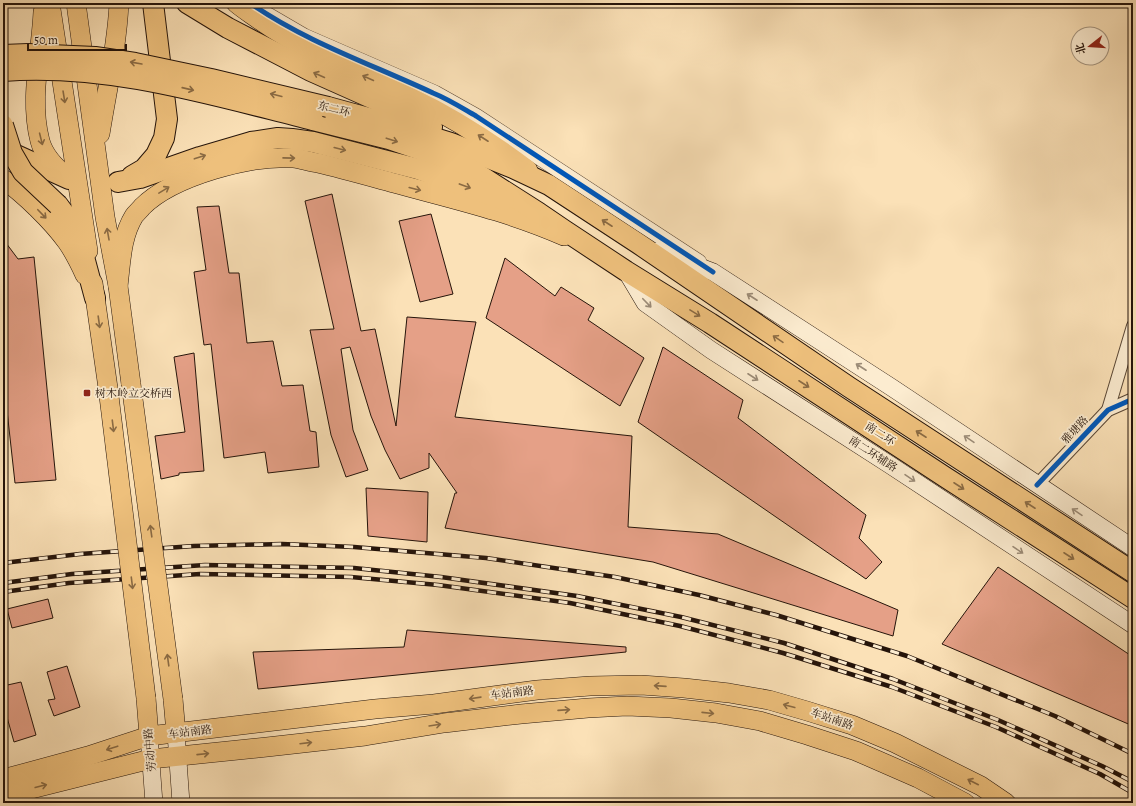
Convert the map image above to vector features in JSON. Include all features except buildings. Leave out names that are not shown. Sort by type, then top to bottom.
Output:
[{"type":"highway","points":[[153,3],[167,119],[164,138],[156,155],[144,168],[134,175],[118,182],[140,178],[200,157],[251,142],[278,138],[292,139],[326,145],[418,169],[539,213]]},
{"type":"highway","points":[[187,3],[228,28],[311,71],[403,112],[433,127],[479,154]]},
{"type":"highway","name":"东二环","points":[[3,55],[28,54],[95,57],[135,63],[252,88],[383,122],[451,143],[513,168],[549,186],[639,244]]},
{"type":"highway","name":"东二环","points":[[3,71],[35,70],[94,73],[172,85],[350,128],[389,139],[432,153],[470,169],[626,270]]},
{"type":"highway","points":[[3,125],[12,153],[23,172],[58,205],[72,225],[80,242],[95,298]]},
{"type":"highway","points":[[3,149],[69,179]]},
{"type":"highway","name":"南二环","points":[[639,244],[849,387],[1133,572]]},
{"type":"highway","name":"南二环","points":[[626,270],[717,327],[945,477],[1133,598]]},
{"type":"main road","points":[[43,3],[42,33],[35,109],[40,142],[49,159],[69,179]]},
{"type":"main road","name":"劳动中路","points":[[50,3],[108,388],[146,698],[154,803]]},
{"type":"main road","points":[[76,3],[105,217],[118,286],[173,699],[180,803]]},
{"type":"main road","points":[[97,154],[115,50],[119,3]]},
{"type":"main road","points":[[236,3],[274,30],[311,51],[410,97],[461,124],[489,142],[549,186]]},
{"type":"main road","points":[[118,286],[126,234],[134,215],[147,203],[160,193],[176,184],[213,170],[245,162],[272,158],[295,158],[335,167],[494,210],[522,219],[592,248]]},
{"type":"main road","points":[[9,183],[56,228],[67,243],[82,269],[95,298]]},
{"type":"main road","points":[[639,244],[713,272],[891,387],[1133,548]]},
{"type":"main road","name":"南二环辅路","points":[[626,270],[645,303],[711,350],[890,464],[1133,625]]},
{"type":"main road","name":"车站南路","points":[[3,779],[88,756],[149,736],[375,709],[434,704],[529,691],[590,686],[641,685],[692,688],[768,700],[852,725],[939,764],[981,786],[1006,803]]},
{"type":"main road","name":"车站南路","points":[[3,796],[150,759],[365,736],[444,723],[521,714],[628,706],[671,708],[716,714],[760,721],[807,734],[863,754],[918,778],[965,803]]},
{"type":"street","points":[[250,3],[304,36],[435,93],[476,116],[713,272]]},
{"type":"street","points":[[1108,410],[1133,326]]},
{"type":"street","name":"雅塘路","points":[[1037,485],[1108,410],[1133,399]]},
{"type":"railway","points":[[3,563],[80,554],[194,546],[282,544],[354,547],[486,558],[615,577],[699,595],[776,615],[907,656],[1055,716],[1133,754]]},
{"type":"railway","points":[[3,583],[72,574],[205,565],[354,568],[441,577],[577,596],[681,617],[784,643],[893,679],[998,720],[1102,766],[1133,782]]},
{"type":"railway","points":[[3,592],[69,583],[200,574],[351,577],[438,585],[570,603],[680,626],[783,653],[892,687],[996,727],[1100,774],[1133,793]]},
{"type":"cycle path","points":[[250,3],[271,17],[316,41],[439,95],[476,116],[713,272]]},
{"type":"cycle path","points":[[1037,485],[1108,410],[1133,399]]},
{"type":"place","name":"树木岭立交桥西","points":[[87,393]]}]
